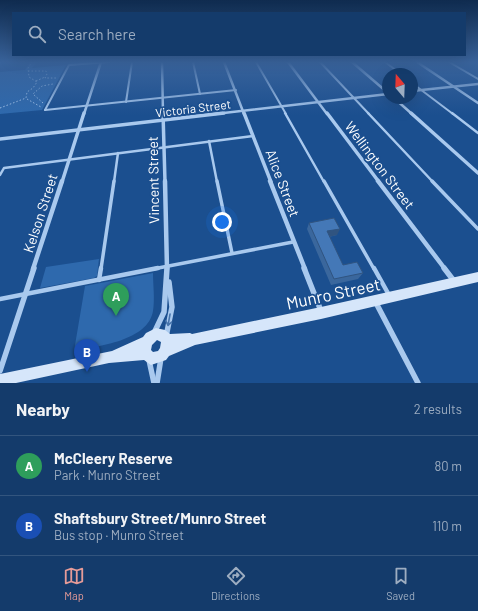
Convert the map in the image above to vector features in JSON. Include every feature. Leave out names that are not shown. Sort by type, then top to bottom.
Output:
[{"type":"street","name":"Kelson Street","points":[[0,371],[95,80]]},
{"type":"street","name":"Vincent Street","points":[[148,347],[164,312],[167,274],[162,80]]},
{"type":"street","name":"Alice Street","points":[[232,80],[321,313]]},
{"type":"street","name":"Wellington Street","points":[[302,80],[455,282]]},
{"type":"street","points":[[372,80],[382,89]]},
{"type":"street","points":[[445,80],[478,102]]},
{"type":"street","points":[[418,91],[478,84]]},
{"type":"street","name":"Victoria Street","points":[[0,139],[382,95]]},
{"type":"street","points":[[401,104],[478,173]]},
{"type":"street","name":"Vincent Street","points":[[157,383],[172,306],[167,274]]},
{"type":"street","name":"Munro Street","points":[[148,347],[155,359],[165,346],[390,298],[478,277]]},
{"type":"street","points":[[375,301],[418,383]]},
{"type":"street","points":[[0,380],[109,357],[148,347],[160,334],[165,346]]},
{"type":"street","points":[[148,347],[154,383]]},
{"type":"lane","points":[[61,80],[46,110],[236,90]]},
{"type":"lane","points":[[126,102],[129,80]]},
{"type":"lane","points":[[197,80],[200,94]]},
{"type":"lane","points":[[267,80],[390,298]]},
{"type":"lane","points":[[337,80],[478,229]]},
{"type":"lane","points":[[418,87],[478,133]]},
{"type":"lane","points":[[0,175],[4,168],[253,136]]},
{"type":"lane","points":[[209,141],[232,253]]},
{"type":"lane","points":[[99,280],[118,153]]},
{"type":"lane","points":[[0,298],[294,242]]},
{"type":"path","points":[[47,106],[34,94],[42,86],[54,83],[56,80]]},
{"type":"path","points":[[26,98],[27,92],[35,86],[36,81]]},
{"type":"path","points":[[0,108],[26,98]]},
{"type":"path","points":[[26,98],[46,110]]},
{"type":"shaded area","points":[[0,80],[58,80],[42,110],[0,114]]},
{"type":"shaded area","points":[[99,259],[97,276],[94,278],[40,288],[46,267]]},
{"type":"shaded area","points":[[153,273],[153,311],[149,321],[142,329],[132,336],[121,340],[74,351],[85,286]]},
{"type":"building","points":[[334,218],[340,229],[327,231],[343,265],[357,262],[363,273],[334,279],[309,223]]},
{"type":"place","name":"McCleery Reserve","points":[[116,316]]},
{"type":"place","name":"Shaftsbury Street/Munro Street","points":[[87,372]]}]
